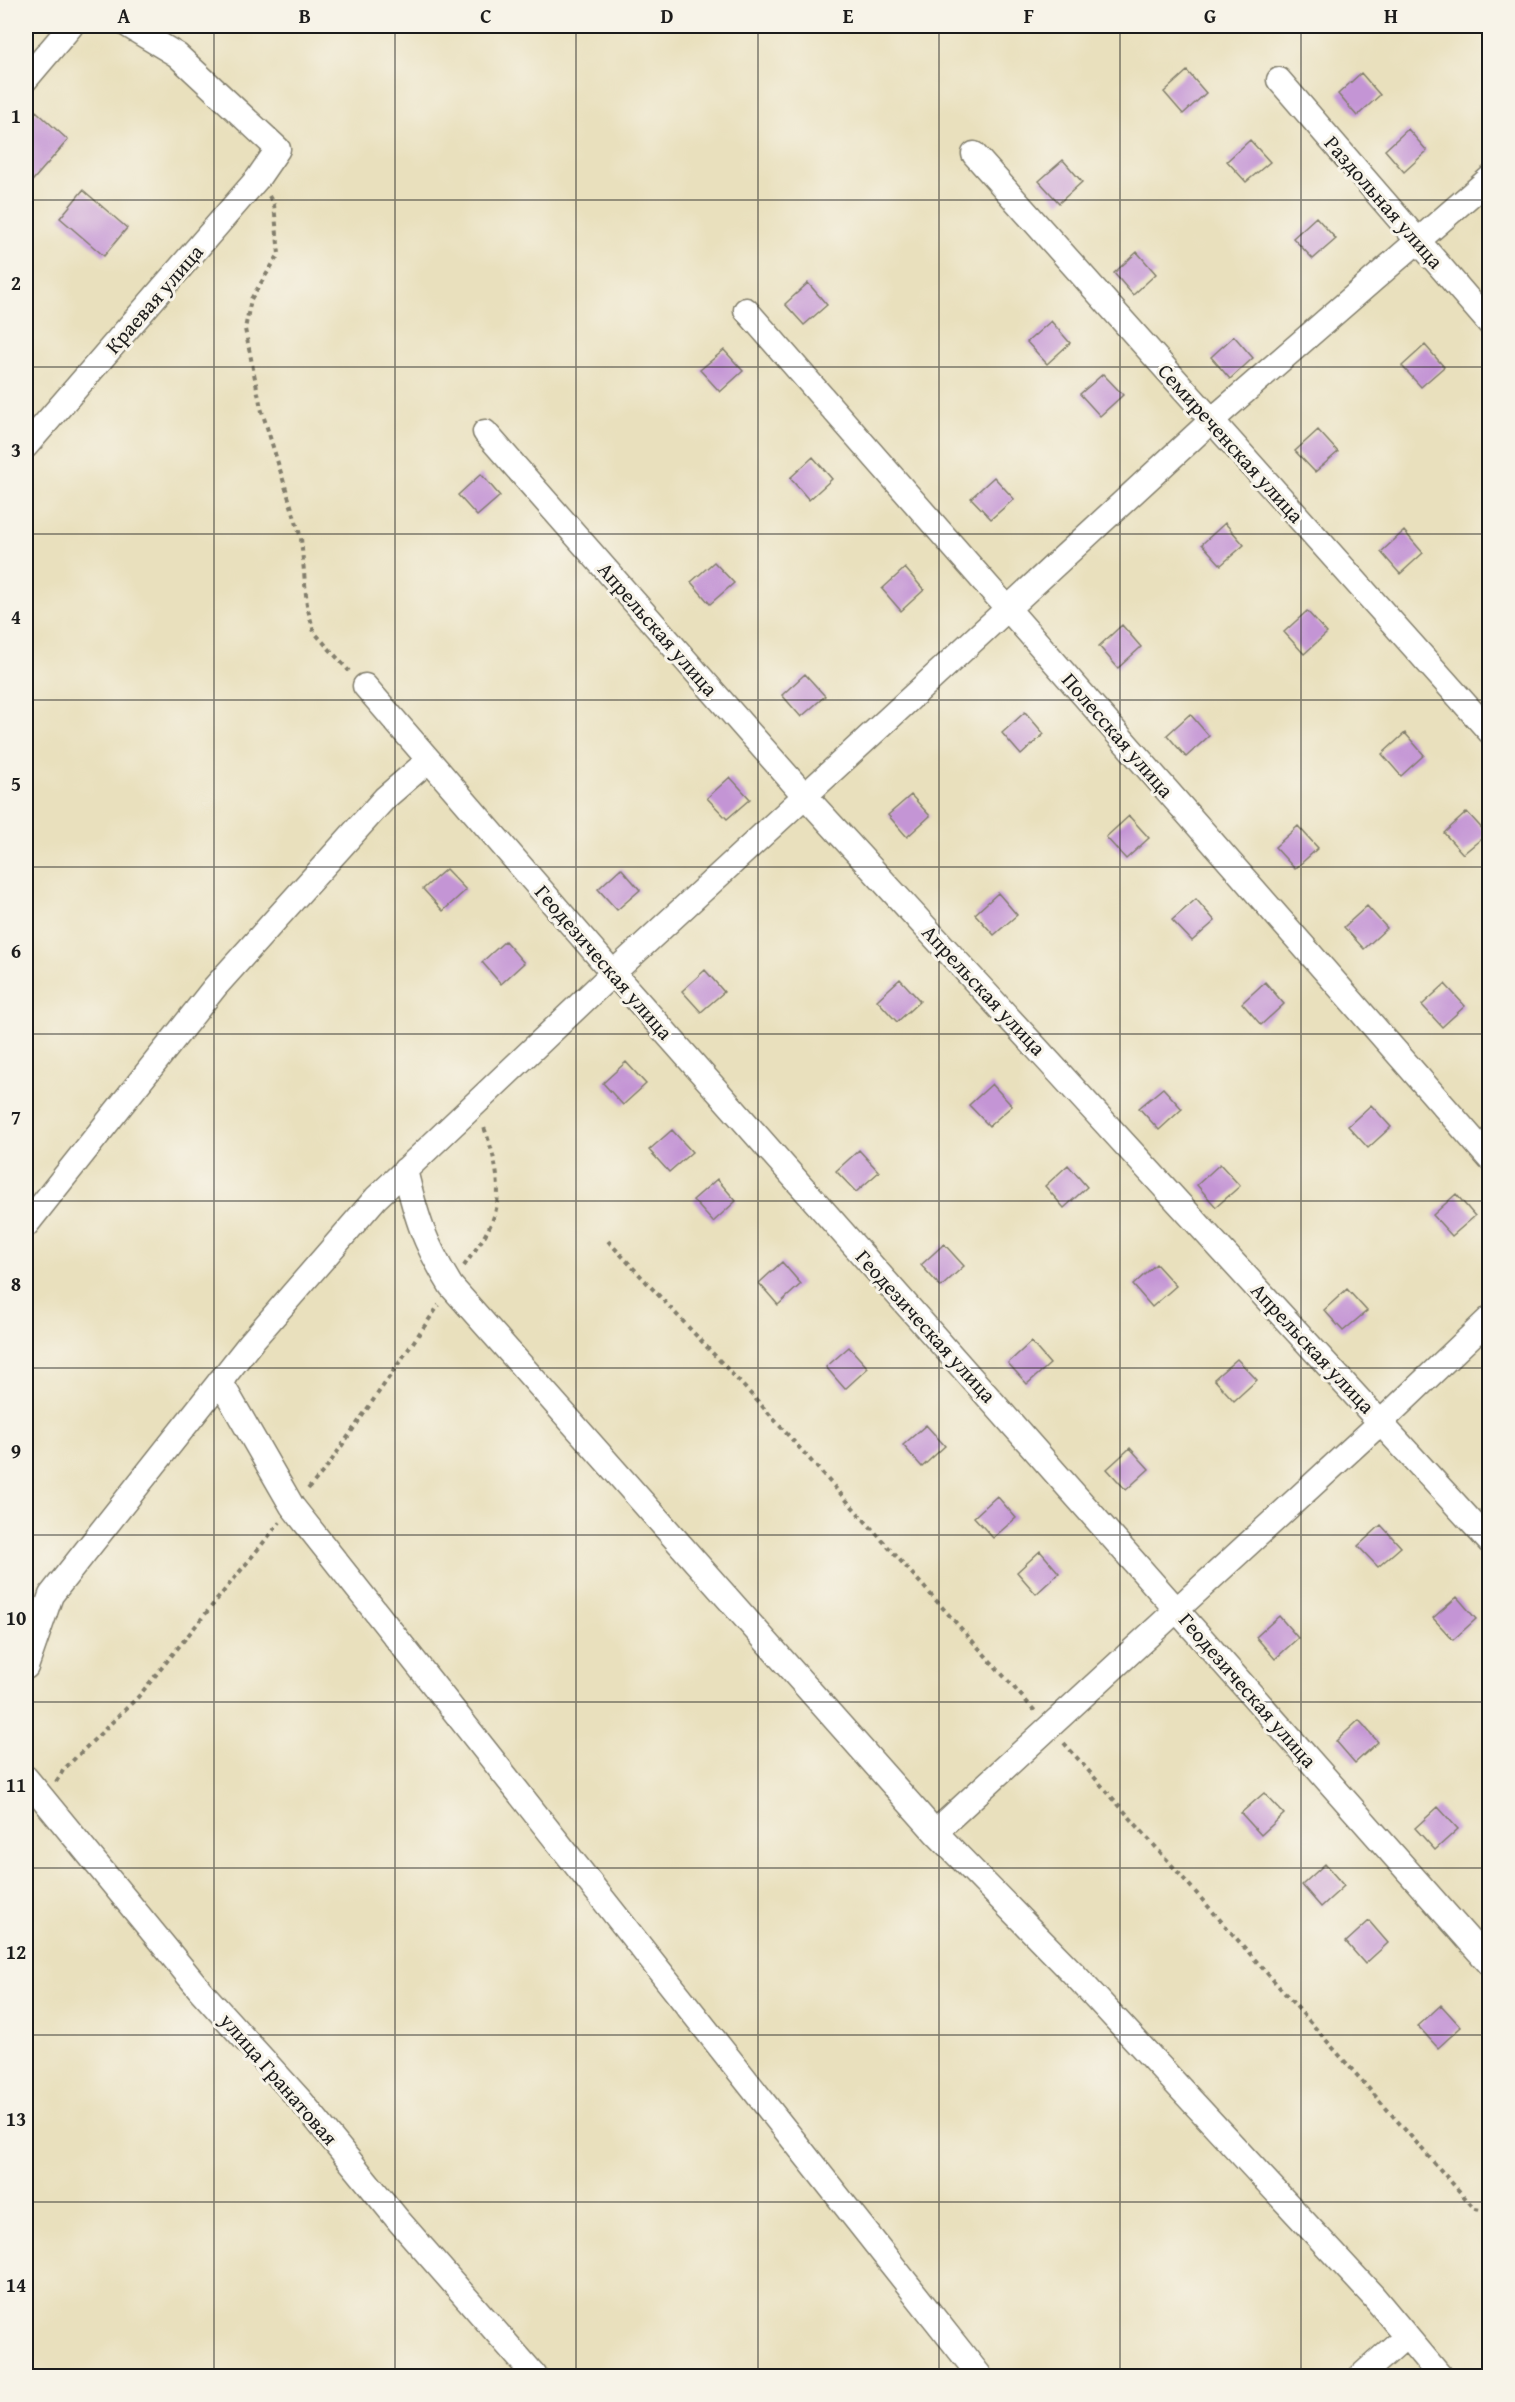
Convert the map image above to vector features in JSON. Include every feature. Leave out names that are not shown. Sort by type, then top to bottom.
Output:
[{"type":"street","points":[[26,79],[71,26]]},
{"type":"street","name":"Краевая улица","points":[[26,446],[258,178],[278,149],[177,55],[129,26]]},
{"type":"street","name":"Раздольная улица","points":[[1279,80],[1490,324]]},
{"type":"street","name":"Семиреченская улица","points":[[974,154],[1490,732]]},
{"type":"street","points":[[26,1667],[51,1595],[220,1381],[328,1251],[405,1170],[613,973],[1211,421],[1490,178]]},
{"type":"street","name":"Полесская улица","points":[[746,310],[1490,1159]]},
{"type":"street","name":"Апрельская улица","points":[[485,432],[805,796],[1490,1542]]},
{"type":"street","name":"Геодезическая улица","points":[[365,686],[613,973],[1490,1964]]},
{"type":"street","points":[[26,1225],[215,987],[385,798],[429,760]]},
{"type":"street","points":[[405,1170],[417,1220],[427,1246],[451,1286],[935,1832],[1090,1992],[1373,2296],[1440,2376]]},
{"type":"street","points":[[935,1832],[1381,1422],[1490,1318]]},
{"type":"street","points":[[220,1381],[292,1506],[980,2376]]},
{"type":"street","name":"улица Гранатовая","points":[[26,1778],[201,1991],[301,2101],[406,2229],[535,2376]]},
{"type":"street","points":[[1360,2376],[1406,2336]]},
{"type":"path","points":[[258,178],[274,205],[279,242],[279,254],[251,299],[245,329],[261,408],[301,538],[307,606],[314,632],[331,654],[365,686]]},
{"type":"building","points":[[1187,71],[1206,93],[1183,114],[1164,92]]},
{"type":"building","points":[[1361,73],[1380,95],[1357,116],[1338,94]]},
{"type":"building","points":[[36,111],[68,140],[26,188],[26,123]]},
{"type":"building","points":[[1408,129],[1427,151],[1404,172],[1385,150]]},
{"type":"building","points":[[1250,140],[1270,162],[1246,182],[1227,161]]},
{"type":"building","points":[[1063,160],[1082,182],[1059,203],[1039,181]]},
{"type":"building","points":[[83,190],[127,228],[104,256],[60,218]]},
{"type":"building","points":[[1316,217],[1336,239],[1313,259],[1293,238]]},
{"type":"building","points":[[1137,252],[1156,274],[1133,295],[1114,273]]},
{"type":"building","points":[[808,283],[827,305],[804,325],[785,304]]},
{"type":"building","points":[[1051,321],[1070,343],[1047,364],[1027,342]]},
{"type":"building","points":[[1234,336],[1253,358],[1230,379],[1211,357]]},
{"type":"building","points":[[1425,345],[1444,367],[1421,387],[1402,366]]},
{"type":"building","points":[[724,350],[743,371],[720,392],[700,370]]},
{"type":"building","points":[[1103,374],[1123,395],[1100,416],[1080,394]]},
{"type":"building","points":[[1318,430],[1338,452],[1315,472],[1295,451]]},
{"type":"building","points":[[813,457],[832,479],[809,500],[790,478]]},
{"type":"building","points":[[481,474],[500,496],[477,516],[458,495]]},
{"type":"building","points":[[994,477],[1014,499],[991,519],[971,498]]},
{"type":"building","points":[[1225,523],[1244,545],[1221,565],[1202,544]]},
{"type":"building","points":[[1404,531],[1423,553],[1400,574],[1381,552]]},
{"type":"building","points":[[714,562],[734,583],[710,604],[691,582]]},
{"type":"building","points":[[905,568],[924,590],[901,611],[882,589]]},
{"type":"building","points":[[1307,611],[1327,633],[1304,654],[1284,632]]},
{"type":"building","points":[[1122,625],[1141,647],[1118,668],[1099,646]]},
{"type":"building","points":[[805,674],[825,696],[801,717],[782,695]]},
{"type":"building","points":[[1025,712],[1044,734],[1021,755],[1002,733]]},
{"type":"building","points":[[1190,714],[1209,736],[1186,757],[1167,735]]},
{"type":"building","points":[[1405,733],[1424,755],[1401,776],[1382,754]]},
{"type":"building","points":[[730,777],[750,799],[727,819],[707,798]]},
{"type":"building","points":[[911,795],[930,816],[907,837],[888,815]]},
{"type":"building","points":[[1467,812],[1487,834],[1463,854],[1444,833]]},
{"type":"building","points":[[1129,816],[1149,838],[1126,859],[1106,837]]},
{"type":"building","points":[[1298,826],[1318,848],[1295,869],[1275,847]]},
{"type":"building","points":[[621,868],[640,890],[617,910],[598,889]]},
{"type":"building","points":[[446,869],[466,890],[443,911],[423,889]]},
{"type":"building","points":[[998,893],[1017,915],[994,935],[975,914]]},
{"type":"building","points":[[1196,899],[1215,921],[1192,941],[1172,920]]},
{"type":"building","points":[[1367,906],[1387,928],[1364,949],[1344,927]]},
{"type":"building","points":[[505,941],[524,963],[501,984],[482,962]]},
{"type":"building","points":[[705,970],[724,992],[701,1012],[682,991]]},
{"type":"building","points":[[900,979],[920,1001],[897,1022],[877,1000]]},
{"type":"building","points":[[1265,982],[1284,1004],[1261,1025],[1242,1003]]},
{"type":"building","points":[[1445,984],[1465,1006],[1442,1027],[1422,1005]]},
{"type":"building","points":[[626,1062],[646,1084],[623,1105],[603,1083]]},
{"type":"building","points":[[992,1084],[1012,1106],[989,1126],[969,1105]]},
{"type":"building","points":[[1163,1088],[1182,1109],[1159,1130],[1139,1108]]},
{"type":"building","points":[[1371,1105],[1391,1127],[1368,1148],[1348,1126]]},
{"type":"building","points":[[672,1130],[692,1152],[669,1172],[649,1150]]},
{"type":"building","points":[[859,1150],[879,1172],[856,1192],[836,1171]]},
{"type":"building","points":[[1220,1164],[1240,1186],[1216,1207],[1197,1185]]},
{"type":"building","points":[[1068,1165],[1087,1187],[1064,1208],[1045,1186]]},
{"type":"building","points":[[717,1179],[736,1201],[713,1222],[693,1200]]},
{"type":"building","points":[[1456,1194],[1475,1216],[1452,1236],[1433,1215]]},
{"type":"building","points":[[944,1244],[964,1266],[941,1287],[921,1265]]},
{"type":"building","points":[[782,1262],[801,1284],[778,1305],[759,1283]]},
{"type":"building","points":[[1156,1264],[1176,1286],[1152,1307],[1133,1285]]},
{"type":"building","points":[[1347,1289],[1367,1311],[1343,1331],[1324,1310]]},
{"type":"building","points":[[1031,1342],[1050,1364],[1027,1384],[1008,1363]]},
{"type":"building","points":[[849,1347],[868,1368],[845,1389],[826,1367]]},
{"type":"building","points":[[1237,1359],[1257,1380],[1234,1401],[1214,1379]]},
{"type":"building","points":[[926,1425],[945,1446],[922,1467],[903,1445]]},
{"type":"building","points":[[1130,1448],[1149,1469],[1126,1490],[1107,1469]]},
{"type":"building","points":[[997,1496],[1016,1518],[993,1538],[974,1517]]},
{"type":"building","points":[[1381,1525],[1401,1547],[1378,1567],[1358,1546]]},
{"type":"building","points":[[1040,1551],[1059,1573],[1036,1594],[1017,1572]]},
{"type":"building","points":[[1457,1597],[1476,1619],[1453,1640],[1433,1618]]},
{"type":"building","points":[[1279,1616],[1298,1638],[1275,1659],[1256,1637]]},
{"type":"building","points":[[1359,1720],[1378,1742],[1355,1763],[1336,1741]]},
{"type":"building","points":[[1264,1793],[1284,1814],[1261,1835],[1241,1813]]},
{"type":"building","points":[[1438,1807],[1458,1829],[1435,1850],[1415,1828]]},
{"type":"building","points":[[1325,1864],[1344,1886],[1321,1907],[1302,1885]]},
{"type":"building","points":[[1369,1921],[1388,1943],[1365,1964],[1346,1942]]},
{"type":"building","points":[[1441,2005],[1461,2027],[1438,2048],[1418,2026]]}]
